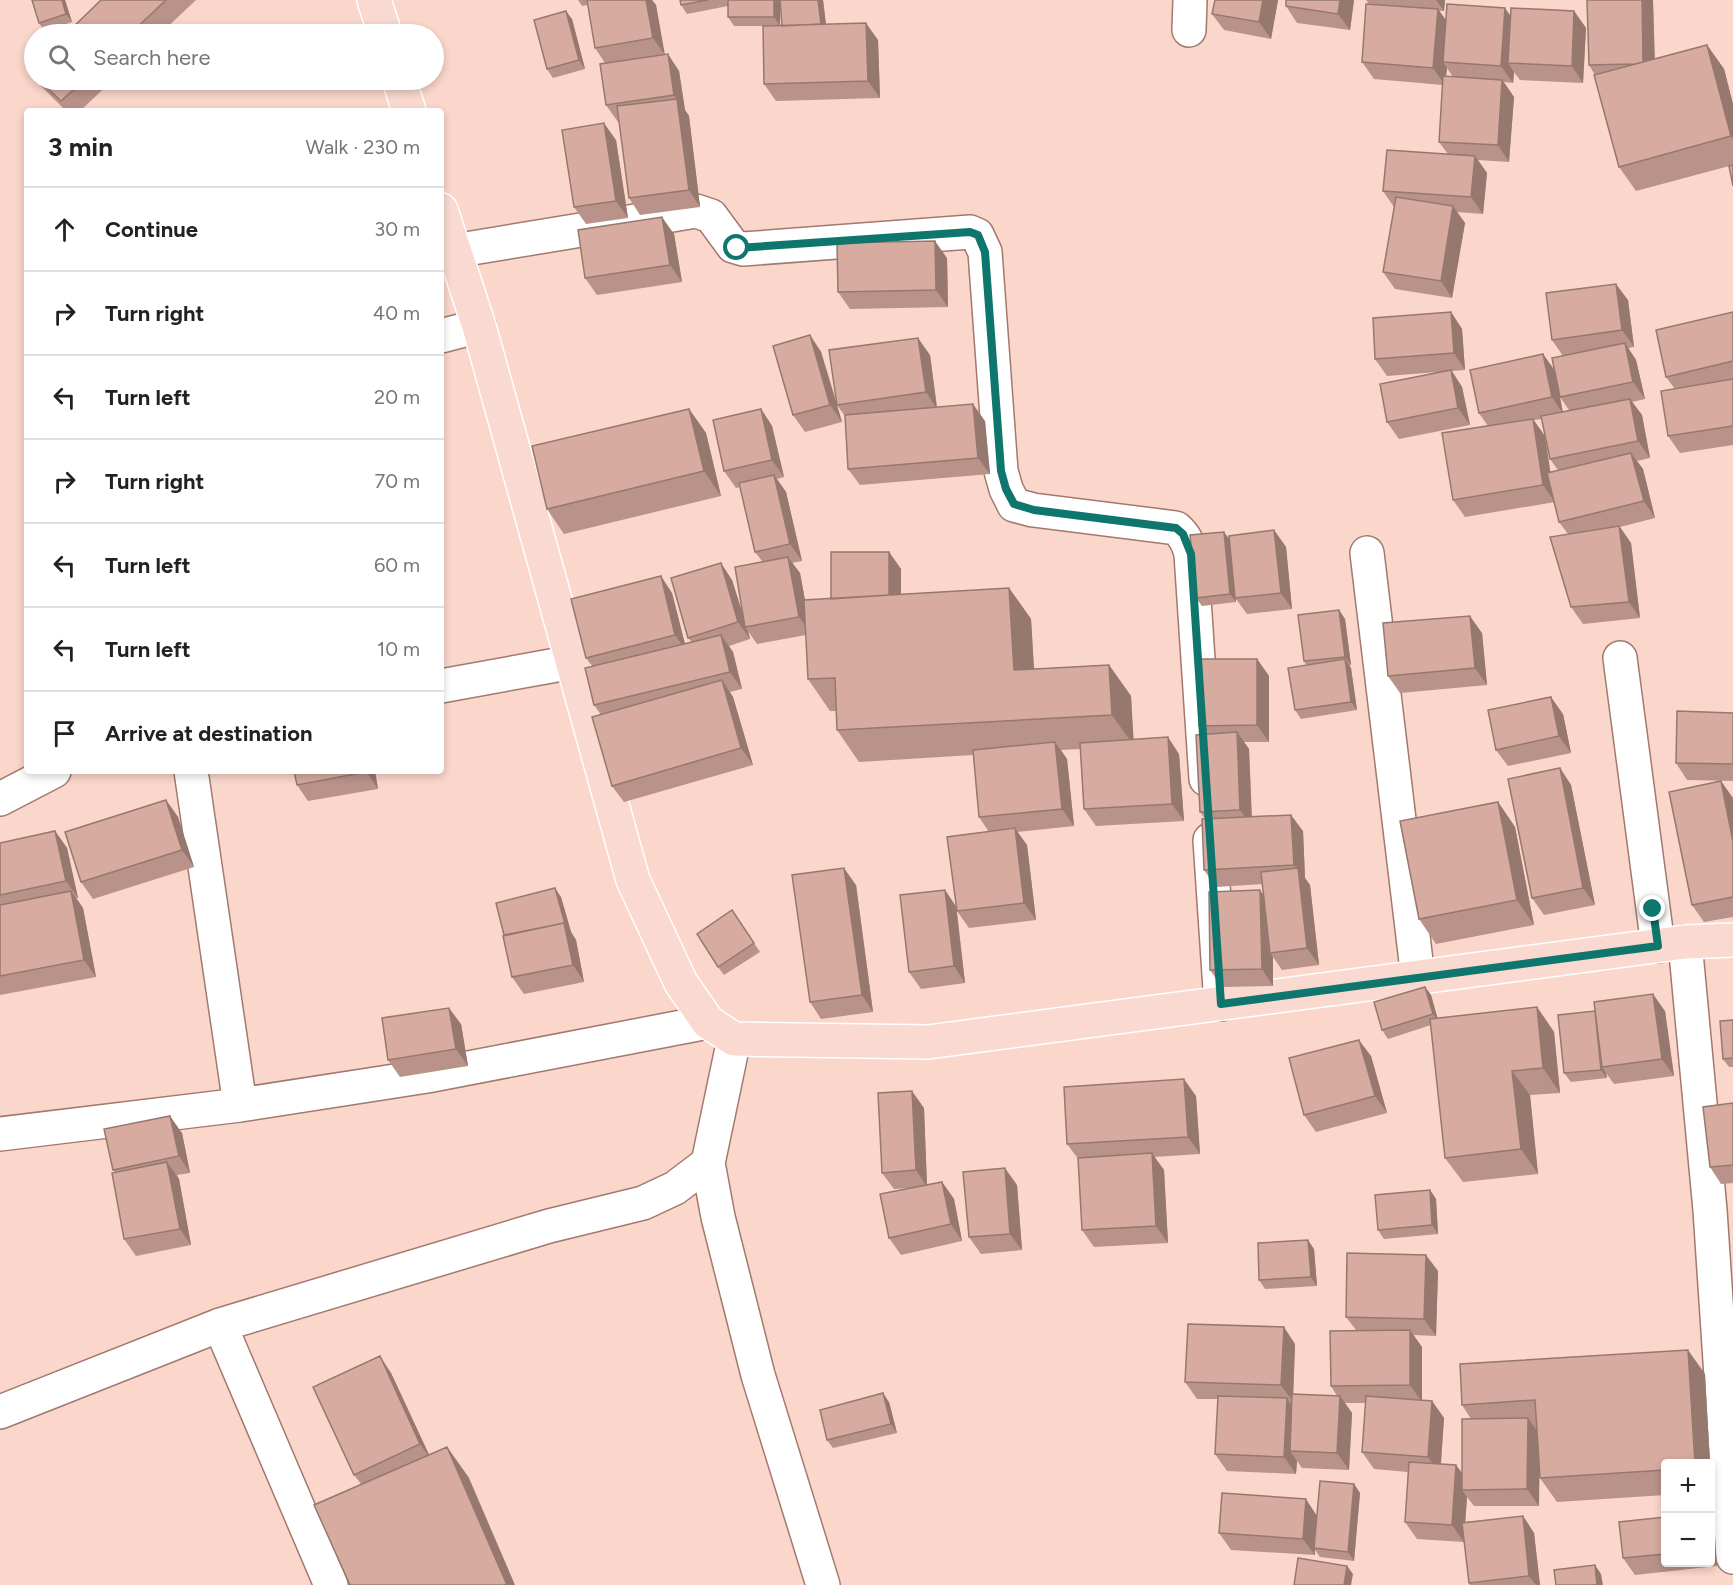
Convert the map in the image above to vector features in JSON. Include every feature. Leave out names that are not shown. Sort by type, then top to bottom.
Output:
[{"type":"main road","points":[[374,0],[382,24]]},
{"type":"main road","points":[[402,90],[408,108]]},
{"type":"main road","points":[[444,219],[479,326],[633,880],[681,983],[721,1031],[928,1042],[1672,944],[1733,940]]},
{"type":"street","points":[[454,251],[696,211],[711,216],[733,246],[743,249],[970,232],[978,235],[985,252],[1001,471],[1006,489],[1014,504],[1034,510],[1176,528],[1187,541],[1191,554],[1221,1004]]},
{"type":"street","points":[[444,335],[479,326]]},
{"type":"street","points":[[1367,554],[1418,978]]},
{"type":"street","points":[[1620,658],[1672,944],[1710,1210],[1733,1557]]},
{"type":"street","points":[[444,685],[573,662]]},
{"type":"street","points":[[0,799],[48,774]]},
{"type":"street","points":[[191,774],[240,1105]]},
{"type":"street","points":[[0,1131],[240,1105],[721,1031],[708,1163],[718,1217],[758,1375],[823,1585]]},
{"type":"street","points":[[0,1412],[220,1325],[549,1226],[643,1203],[675,1188],[708,1163]]},
{"type":"street","points":[[220,1325],[331,1585]]},
{"type":"building","points":[[32,0],[62,0],[66,14],[39,23]]},
{"type":"building","points":[[101,0],[166,0],[141,24],[76,24]]},
{"type":"building","points":[[587,0],[646,0],[653,38],[595,48]]},
{"type":"building","points":[[680,0],[708,0],[681,5]]},
{"type":"building","points":[[728,0],[774,0],[774,17],[728,17]]},
{"type":"building","points":[[780,0],[818,0],[821,24],[782,26]]},
{"type":"building","points":[[1215,0],[1263,0],[1259,22],[1212,14]]},
{"type":"building","points":[[1286,0],[1340,0],[1338,14],[1286,6]]},
{"type":"building","points":[[1587,0],[1642,0],[1643,62],[1589,65]]},
{"type":"building","points":[[1366,4],[1438,9],[1433,68],[1362,62]]},
{"type":"building","points":[[1447,4],[1505,8],[1501,66],[1443,62]]},
{"type":"building","points":[[1511,8],[1574,11],[1572,66],[1508,63]]},
{"type":"building","points":[[566,11],[579,60],[547,69],[534,20]]},
{"type":"building","points":[[866,23],[868,81],[764,84],[763,26]]},
{"type":"building","points":[[1707,45],[1731,136],[1619,167],[1594,75]]},
{"type":"building","points":[[668,54],[674,95],[606,105],[600,64]]},
{"type":"building","points":[[1443,76],[1502,80],[1498,145],[1439,142]]},
{"type":"building","points":[[49,90],[73,90],[61,101]]},
{"type":"building","points":[[677,99],[689,190],[629,198],[617,106]]},
{"type":"building","points":[[604,123],[616,201],[574,207],[562,130]]},
{"type":"building","points":[[1387,150],[1475,156],[1471,197],[1383,191]]},
{"type":"building","points":[[1733,165],[1733,186],[1729,166]]},
{"type":"building","points":[[1396,197],[1453,206],[1441,281],[1383,272]]},
{"type":"building","points":[[662,217],[670,265],[585,278],[578,230]]},
{"type":"building","points":[[935,241],[936,290],[838,292],[837,243]]},
{"type":"building","points":[[1616,284],[1622,330],[1552,340],[1546,293]]},
{"type":"building","points":[[1451,312],[1454,353],[1375,359],[1373,318]]},
{"type":"building","points":[[1733,312],[1733,361],[1666,377],[1656,330]]},
{"type":"building","points":[[810,335],[830,405],[793,415],[773,346]]},
{"type":"building","points":[[918,338],[926,392],[837,405],[829,350]]},
{"type":"building","points":[[1625,343],[1633,382],[1560,397],[1552,358]]},
{"type":"building","points":[[1543,354],[1552,397],[1479,413],[1470,370]]},
{"type":"building","points":[[1451,370],[1458,408],[1387,422],[1380,384]]},
{"type":"building","points":[[1733,379],[1733,426],[1668,436],[1661,391]]},
{"type":"building","points":[[1630,399],[1638,441],[1550,459],[1541,416]]},
{"type":"building","points":[[973,404],[978,458],[848,469],[845,415]]},
{"type":"building","points":[[689,409],[704,471],[547,509],[532,446]]},
{"type":"building","points":[[761,409],[772,460],[724,471],[713,420]]},
{"type":"building","points":[[1533,419],[1543,485],[1453,500],[1442,433]]},
{"type":"building","points":[[1631,453],[1644,501],[1559,522],[1547,473]]},
{"type":"building","points":[[774,475],[790,544],[755,552],[739,483]]},
{"type":"building","points":[[1619,526],[1629,602],[1571,607],[1550,537]]},
{"type":"building","points":[[1274,530],[1281,593],[1235,598],[1229,536]]},
{"type":"building","points":[[1224,532],[1230,594],[1196,598],[1190,535]]},
{"type":"building","points":[[831,552],[889,552],[889,595],[831,599]]},
{"type":"building","points":[[788,557],[799,617],[745,627],[735,567]]},
{"type":"building","points":[[721,563],[738,622],[688,638],[671,578]]},
{"type":"building","points":[[661,576],[675,635],[586,658],[571,599]]},
{"type":"building","points":[[1009,588],[1014,670],[1109,665],[1112,715],[837,730],[835,678],[808,679],[804,600]]},
{"type":"building","points":[[1339,610],[1345,657],[1304,661],[1298,615]]},
{"type":"building","points":[[1470,616],[1475,668],[1388,676],[1383,623]]},
{"type":"building","points":[[721,635],[730,672],[594,705],[585,668]]},
{"type":"building","points":[[1197,659],[1257,659],[1257,725],[1199,726]]},
{"type":"building","points":[[1345,659],[1351,702],[1295,710],[1288,668]]},
{"type":"building","points":[[722,680],[741,748],[612,786],[592,717]]},
{"type":"building","points":[[1551,697],[1559,736],[1496,750],[1488,710]]},
{"type":"building","points":[[1677,711],[1733,713],[1733,764],[1676,763]]},
{"type":"building","points":[[1237,732],[1240,810],[1200,812],[1196,735]]},
{"type":"building","points":[[1168,737],[1172,804],[1084,809],[1080,743]]},
{"type":"building","points":[[1055,742],[1062,809],[979,817],[973,750]]},
{"type":"building","points":[[1560,768],[1583,888],[1532,898],[1508,779]]},
{"type":"building","points":[[295,774],[355,774],[297,785]]},
{"type":"building","points":[[1721,781],[1733,842],[1733,897],[1692,905],[1669,792]]},
{"type":"building","points":[[166,800],[182,850],[81,882],[65,832]]},
{"type":"building","points":[[1498,802],[1517,900],[1419,919],[1400,821]]},
{"type":"building","points":[[1291,815],[1294,865],[1204,870],[1202,819]]},
{"type":"building","points":[[1015,828],[1024,903],[957,911],[947,837]]},
{"type":"building","points":[[55,831],[66,881],[0,895],[0,843]]},
{"type":"building","points":[[844,868],[862,995],[810,1002],[792,875]]},
{"type":"building","points":[[1298,868],[1307,948],[1270,953],[1261,872]]},
{"type":"building","points":[[555,888],[565,924],[504,935],[496,903]]},
{"type":"building","points":[[945,890],[954,966],[909,972],[900,895]]},
{"type":"building","points":[[1260,890],[1262,969],[1210,970],[1209,892]]},
{"type":"building","points":[[71,891],[84,960],[0,976],[0,905]]},
{"type":"building","points":[[732,910],[754,943],[718,967],[697,934]]},
{"type":"building","points":[[564,923],[573,965],[512,977],[503,936]]},
{"type":"building","points":[[1425,987],[1433,1014],[1382,1030],[1374,1002]]},
{"type":"building","points":[[1653,994],[1662,1059],[1602,1067],[1594,1002]]},
{"type":"building","points":[[1537,1007],[1543,1068],[1512,1071],[1521,1149],[1445,1158],[1430,1019]]},
{"type":"building","points":[[449,1008],[456,1049],[388,1060],[382,1018]]},
{"type":"building","points":[[1595,1011],[1601,1070],[1564,1073],[1558,1015]]},
{"type":"building","points":[[1733,1020],[1733,1058],[1723,1059],[1720,1021]]},
{"type":"building","points":[[1359,1040],[1375,1096],[1304,1115],[1289,1058]]},
{"type":"building","points":[[1184,1079],[1188,1137],[1067,1144],[1064,1087]]},
{"type":"building","points":[[912,1091],[916,1170],[882,1173],[878,1093]]},
{"type":"building","points":[[1733,1103],[1733,1165],[1710,1167],[1703,1107]]},
{"type":"building","points":[[170,1116],[179,1156],[113,1170],[104,1129]]},
{"type":"building","points":[[1152,1153],[1156,1226],[1082,1230],[1078,1158]]},
{"type":"building","points":[[167,1162],[180,1229],[124,1239],[112,1173]]},
{"type":"building","points":[[1005,1168],[1010,1234],[969,1237],[963,1172]]},
{"type":"building","points":[[942,1182],[951,1224],[889,1238],[880,1194]]},
{"type":"building","points":[[1430,1190],[1432,1225],[1378,1230],[1375,1195]]},
{"type":"building","points":[[1308,1240],[1311,1277],[1259,1280],[1258,1243]]},
{"type":"building","points":[[1347,1253],[1426,1255],[1424,1319],[1346,1317]]},
{"type":"building","points":[[1188,1324],[1284,1327],[1281,1385],[1185,1382]]},
{"type":"building","points":[[1410,1330],[1410,1385],[1331,1386],[1330,1331]]},
{"type":"building","points":[[1688,1350],[1695,1459],[1661,1459],[1661,1470],[1540,1478],[1535,1400],[1462,1405],[1460,1364]]},
{"type":"building","points":[[380,1356],[420,1444],[354,1475],[313,1387]]},
{"type":"building","points":[[883,1393],[891,1424],[827,1440],[820,1410]]},
{"type":"building","points":[[1292,1394],[1340,1396],[1337,1453],[1290,1451]]},
{"type":"building","points":[[1218,1396],[1287,1398],[1284,1457],[1215,1454]]},
{"type":"building","points":[[1366,1396],[1432,1401],[1428,1457],[1362,1452]]},
{"type":"building","points":[[1528,1418],[1527,1489],[1462,1490],[1462,1419]]},
{"type":"building","points":[[447,1447],[507,1585],[350,1585],[314,1505]]},
{"type":"building","points":[[1409,1462],[1456,1465],[1452,1525],[1405,1522]]},
{"type":"building","points":[[1320,1481],[1354,1484],[1348,1552],[1314,1548]]},
{"type":"building","points":[[1222,1493],[1306,1499],[1303,1539],[1219,1533]]},
{"type":"building","points":[[1523,1516],[1529,1576],[1469,1583],[1462,1523]]},
{"type":"building","points":[[1661,1517],[1661,1554],[1623,1558],[1619,1522]]},
{"type":"building","points":[[1298,1558],[1347,1566],[1344,1585],[1294,1585]]},
{"type":"building","points":[[1595,1565],[1597,1585],[1556,1585],[1554,1570]]},
{"type":"route","points":[[737,248],[970,232],[978,235],[985,252],[1001,471],[1006,489],[1014,504],[1034,510],[1176,528],[1183,534],[1191,554],[1221,1004],[1658,946],[1653,909]]}]
